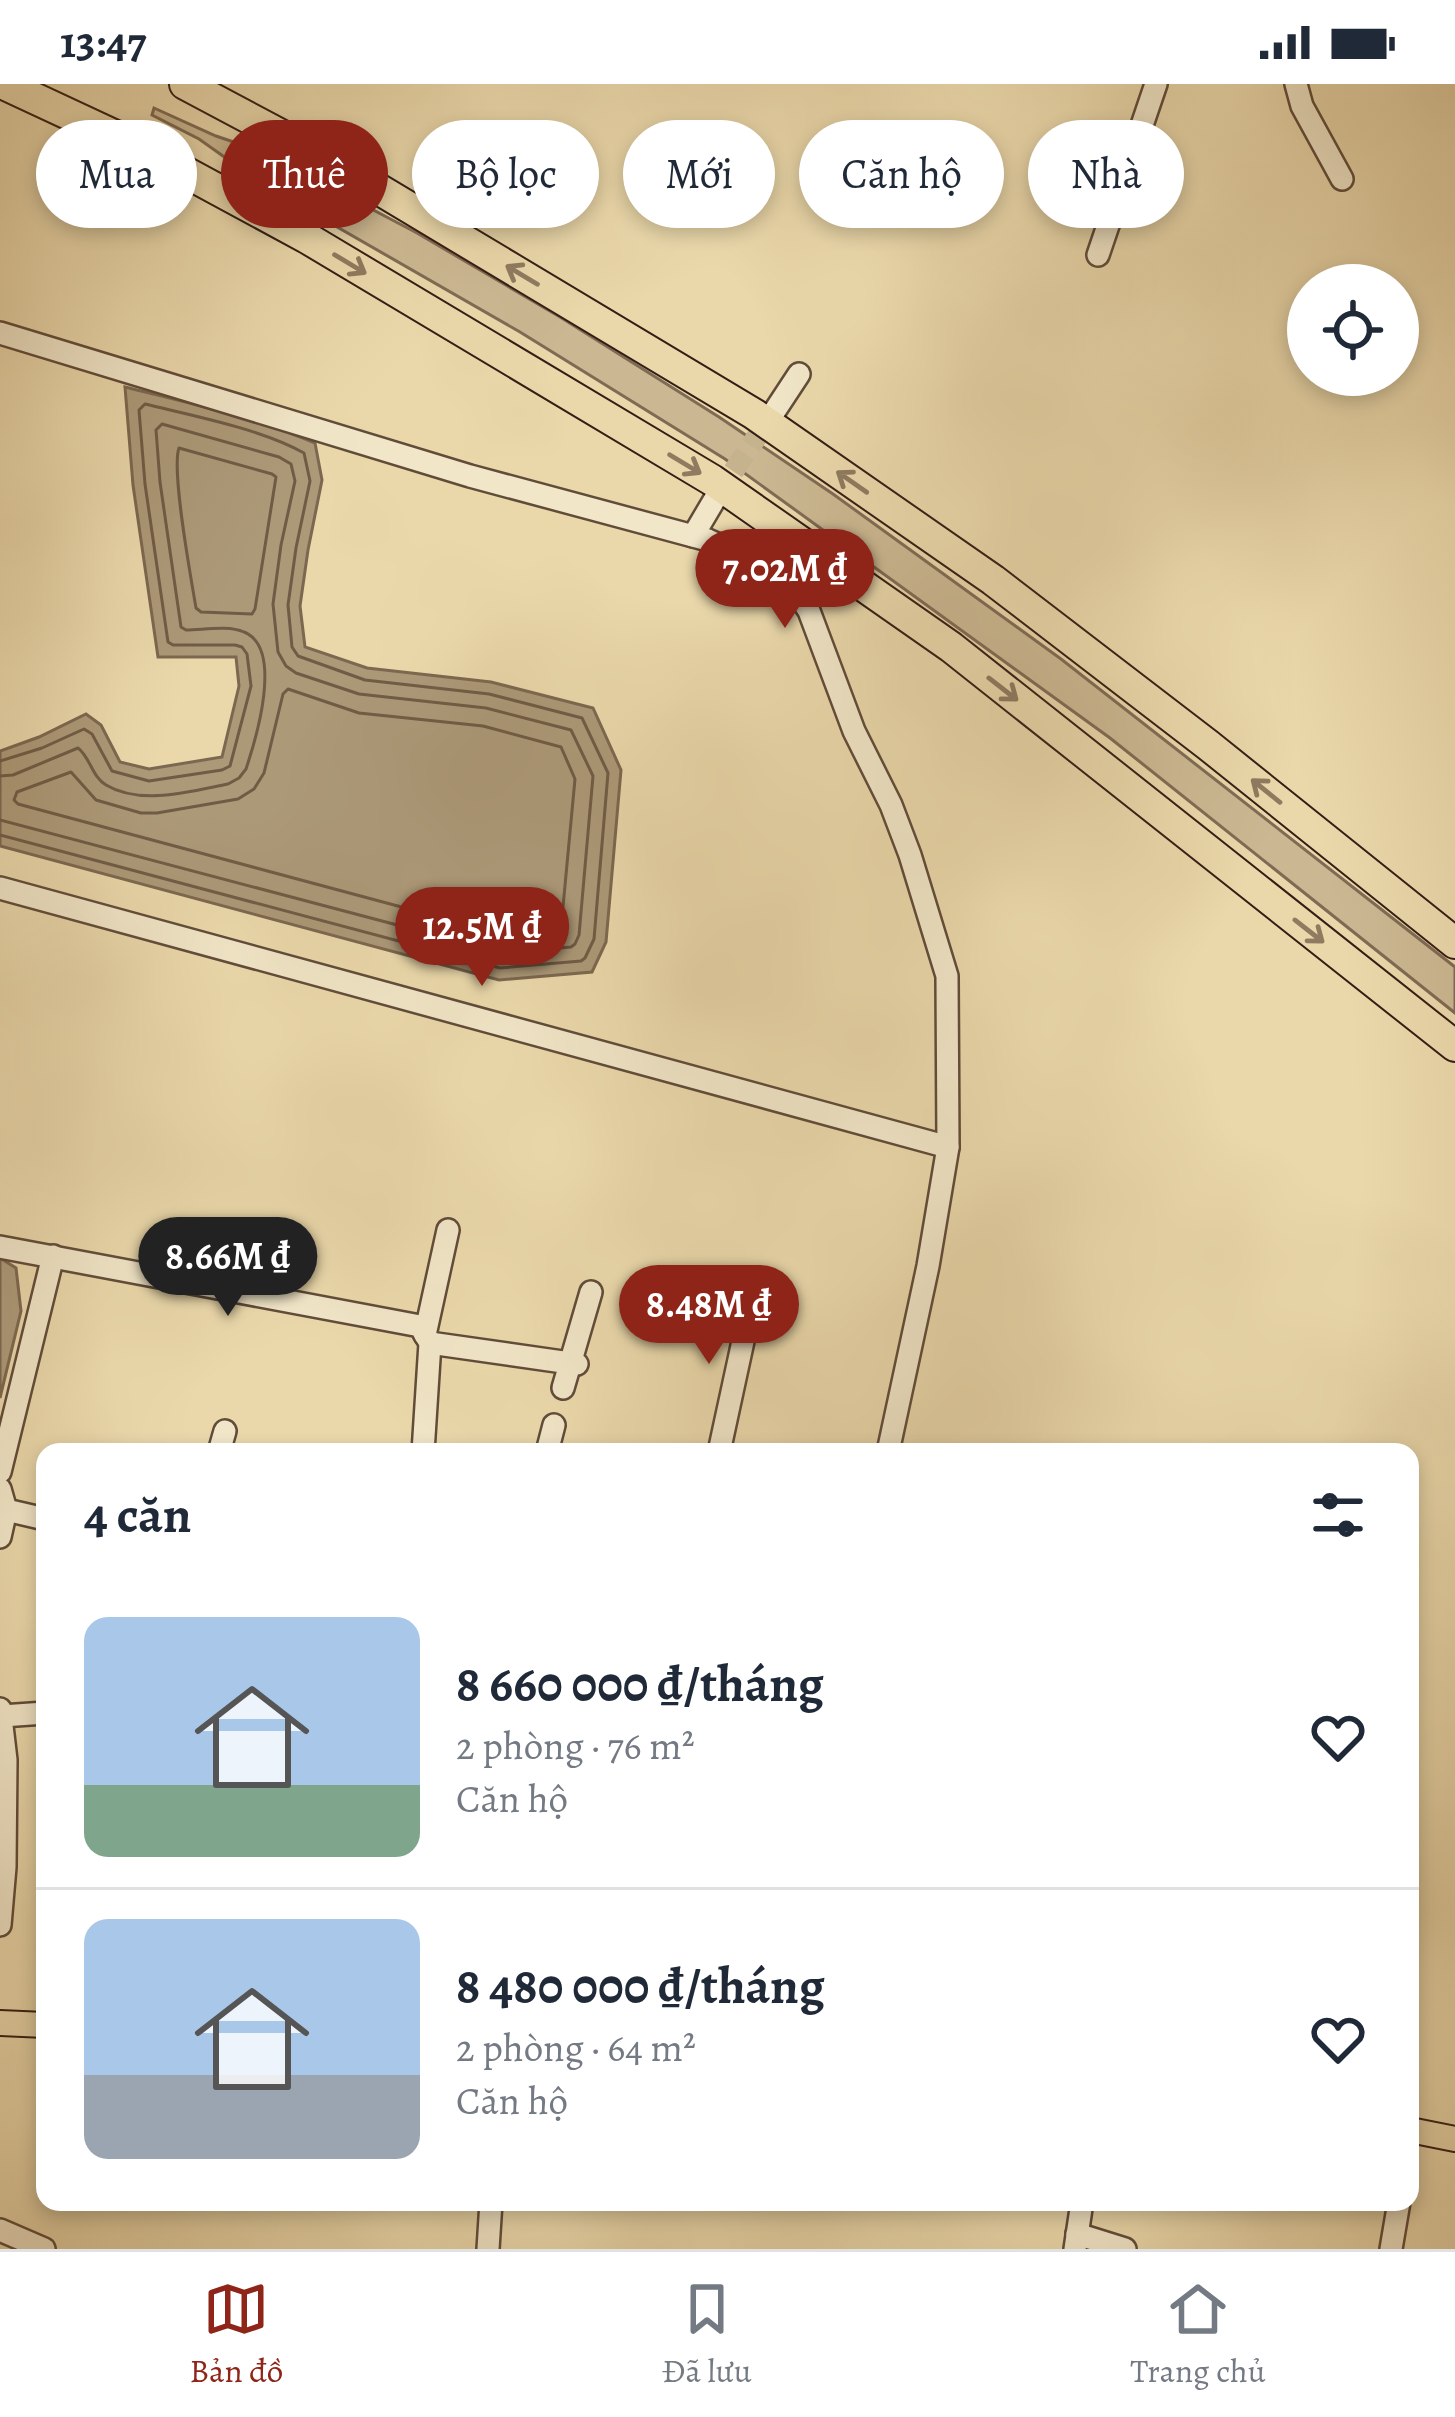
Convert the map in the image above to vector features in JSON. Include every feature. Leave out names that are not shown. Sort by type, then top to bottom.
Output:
[{"type":"highway","points":[[4,84],[137,146],[307,238],[712,480],[951,647],[1455,1046]]},
{"type":"highway","points":[[185,84],[345,169],[754,414],[1011,594],[1455,943]]},
{"type":"main road","points":[[0,2023],[36,2025]]},
{"type":"main road","points":[[1419,2133],[1455,2139]]},
{"type":"street","points":[[1098,254],[1156,84]]},
{"type":"street","points":[[1296,84],[1302,106],[1342,179]]},
{"type":"street","points":[[0,333],[470,476],[693,536],[737,553],[802,602],[854,730],[891,805],[947,976],[948,1147],[891,1443]]},
{"type":"street","points":[[774,412],[800,374]]},
{"type":"street","points":[[693,536],[716,497]]},
{"type":"street","points":[[0,888],[948,1147]]},
{"type":"street","points":[[423,1443],[427,1339],[448,1230]]},
{"type":"street","points":[[3,1248],[404,1322],[420,1326],[427,1339]]},
{"type":"street","points":[[0,1472],[53,1256]]},
{"type":"street","points":[[563,1388],[591,1292]]},
{"type":"street","points":[[721,1443],[754,1295]]},
{"type":"street","points":[[427,1339],[573,1365]]},
{"type":"street","points":[[549,1443],[554,1425]]},
{"type":"street","points":[[0,1537],[3,1499],[36,1515]]},
{"type":"street","points":[[0,1925],[6,1760],[1,1712],[36,1713]]},
{"type":"street","points":[[488,2249],[490,2211]]},
{"type":"street","points":[[1081,2211],[1076,2241],[1125,2249]]},
{"type":"street","points":[[1390,2249],[1397,2211]]},
{"type":"street","points":[[0,2230],[44,2249]]},
{"type":"shaded area","points":[[154,108],[181,120],[162,120],[152,115]]},
{"type":"shaded area","points":[[197,127],[221,138],[221,155],[199,139]]},
{"type":"shaded area","points":[[388,218],[417,233],[560,317],[833,494],[1061,659],[1455,967],[1455,1013],[1110,738],[725,459],[520,332],[339,228],[388,228]]},
{"type":"water","points":[[125,387],[245,418],[315,443],[322,480],[300,606],[305,647],[367,668],[491,682],[593,708],[621,770],[606,942],[592,972],[499,980],[0,846],[0,751],[86,714],[101,725],[120,762],[149,769],[222,757],[239,686],[236,657],[158,657],[133,485]]},
{"type":"water","points":[[0,1258],[16,1268],[21,1311],[0,1398]]},
{"type":"tunnel","points":[[716,497],[773,413]]}]
